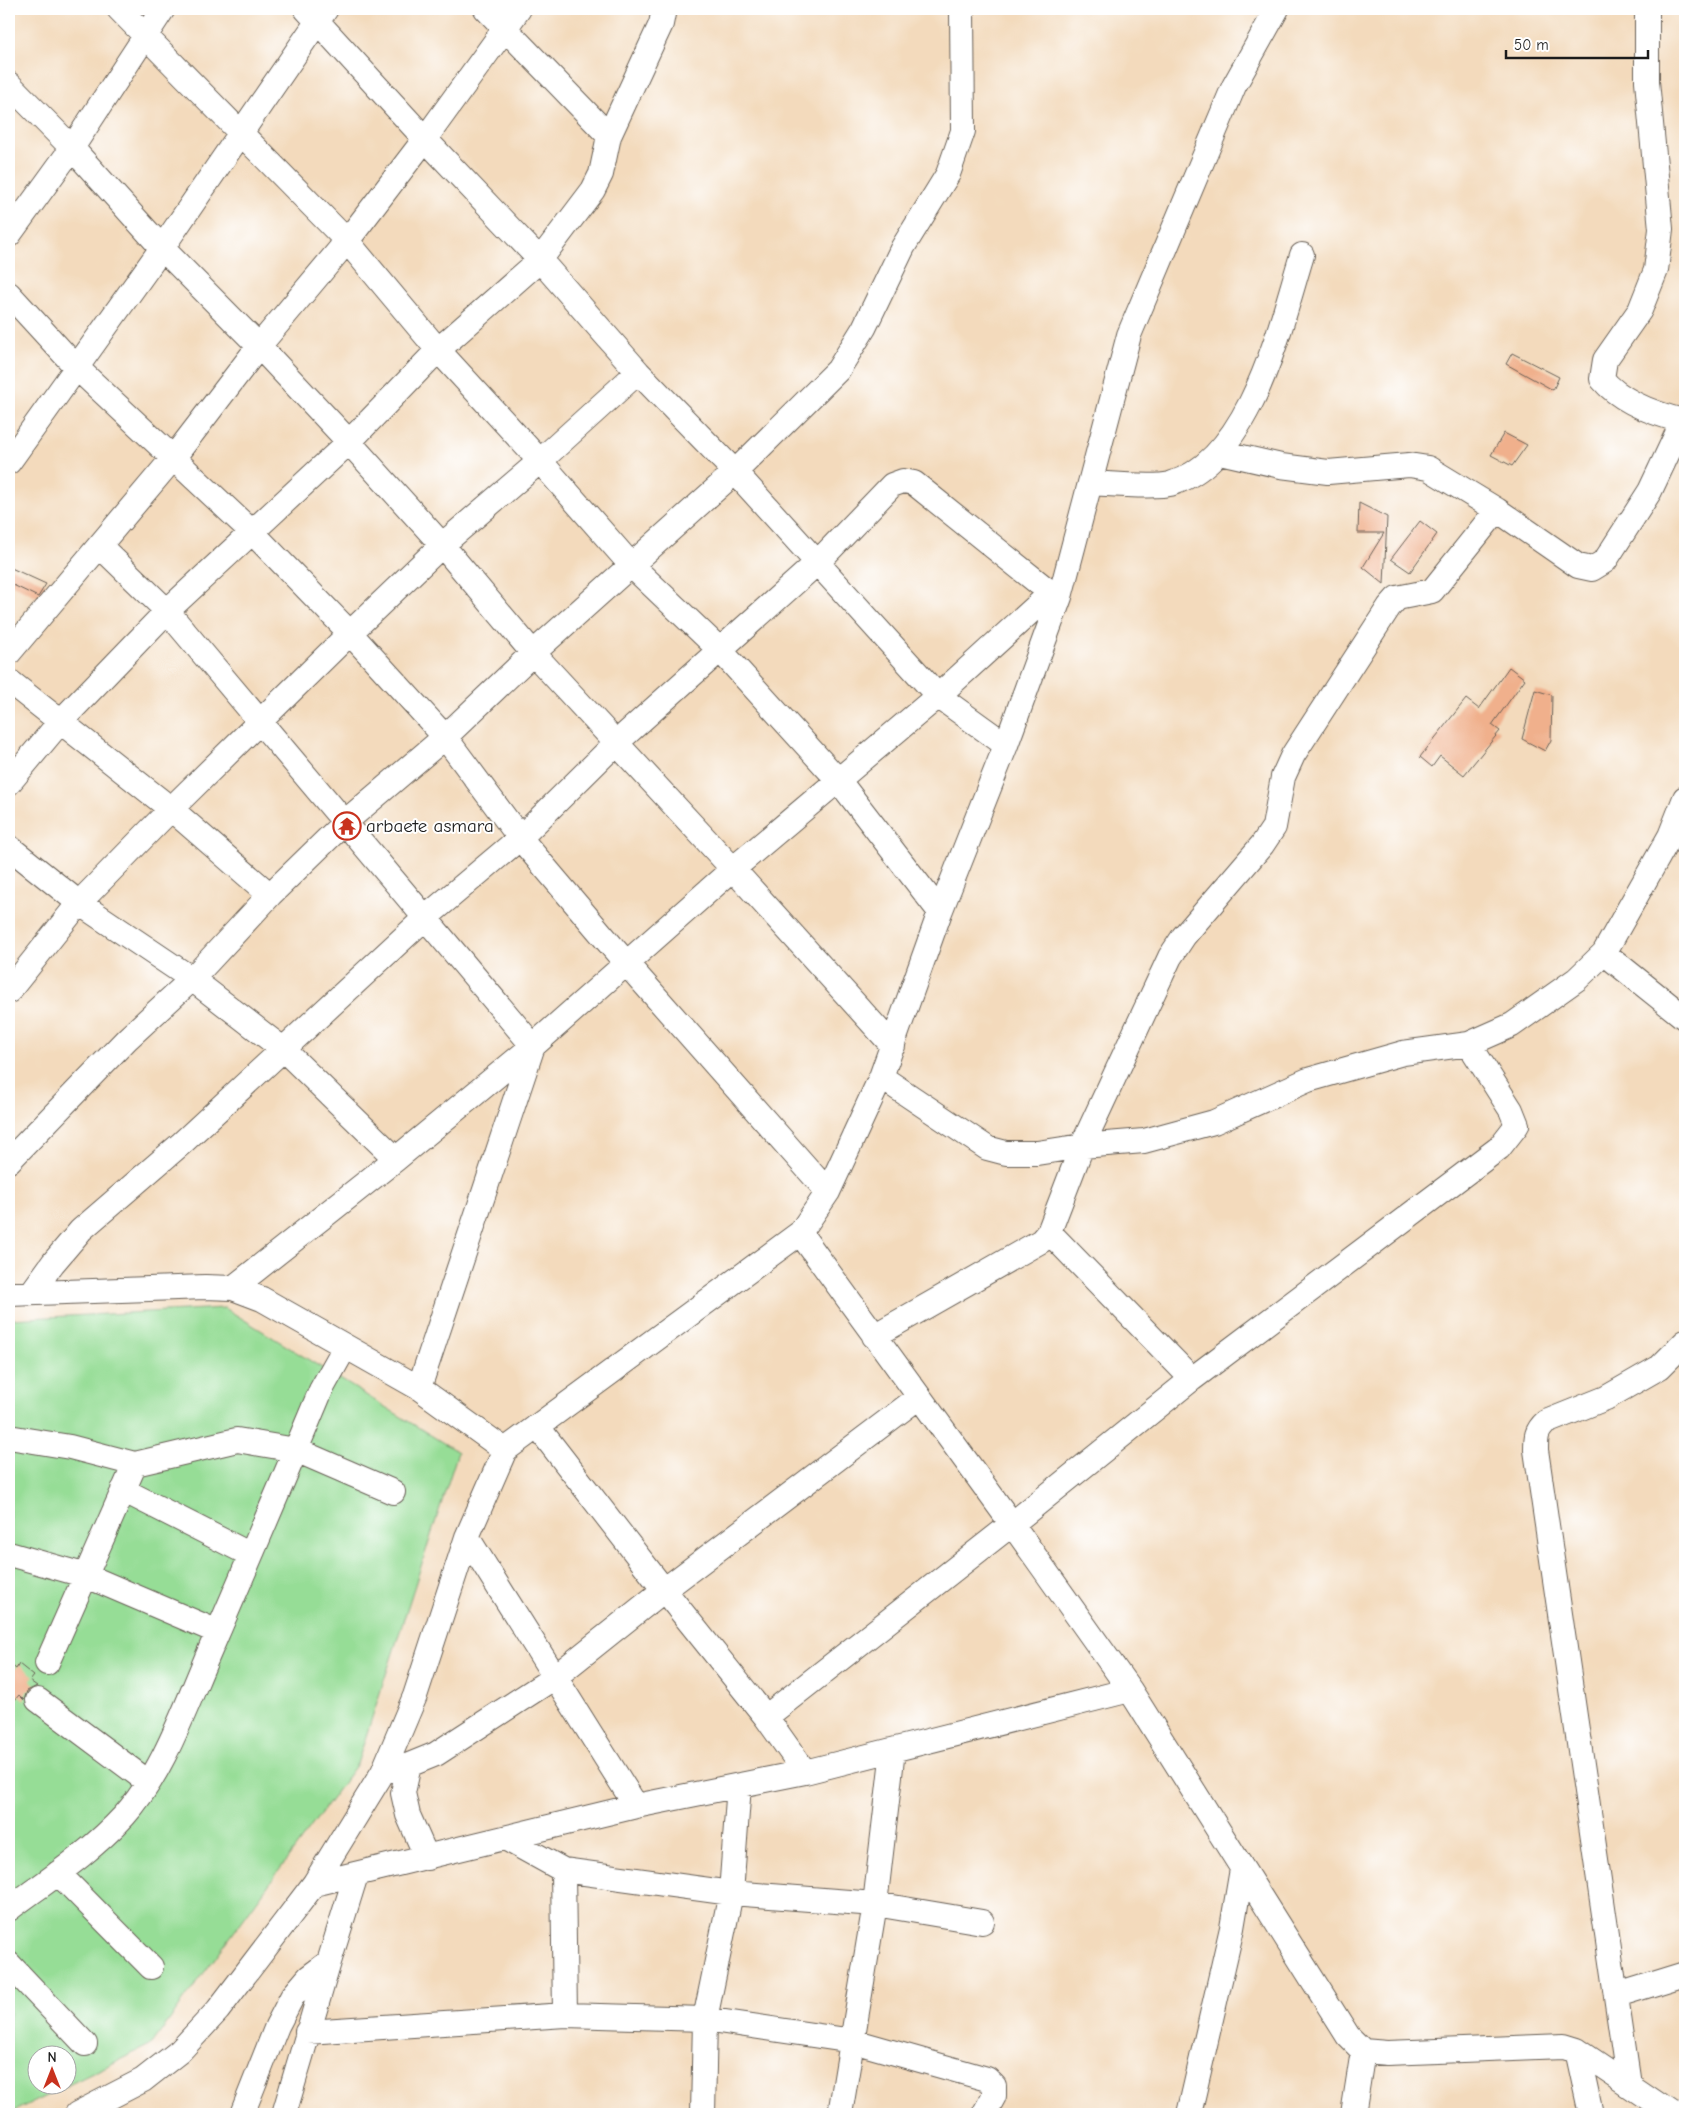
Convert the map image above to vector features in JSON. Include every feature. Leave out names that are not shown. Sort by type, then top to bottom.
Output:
[{"type":"street","points":[[119,9],[347,241],[438,350],[540,461],[632,566],[720,650],[840,781],[940,912]]},
{"type":"street","points":[[9,235],[72,148],[164,9]]},
{"type":"street","points":[[486,9],[609,136]]},
{"type":"street","points":[[9,653],[174,457],[259,346],[347,241],[425,139],[519,9]]},
{"type":"street","points":[[9,783],[60,722],[168,611],[349,442],[438,350],[540,260],[593,190],[601,174],[609,136],[661,24],[664,9]]},
{"type":"street","points":[[9,1161],[127,1039],[192,979],[270,896],[345,822],[445,737],[533,652],[632,566],[735,472],[838,370],[864,328],[903,247],[948,174],[964,131],[962,9]]},
{"type":"street","points":[[77,2114],[143,2080],[180,2051],[218,2010],[314,1884],[383,1772],[415,1696],[467,1537],[504,1450],[800,1233],[828,1192],[881,1077],[940,912],[1006,745],[1056,595],[1090,483],[1129,335],[1234,86],[1277,9]]},
{"type":"street","points":[[1220,452],[1282,466],[1328,472],[1410,465],[1428,468],[1497,510],[1578,566],[1592,569],[1605,561],[1650,490],[1684,421],[1660,416],[1610,388],[1602,379],[1605,360],[1640,310],[1656,270],[1661,229],[1647,82],[1647,9]]},
{"type":"street","points":[[9,462],[242,133],[316,13],[425,139],[540,260],[638,372],[735,472],[938,696],[1006,745]]},
{"type":"street","points":[[9,84],[72,148],[162,248],[259,346],[349,442],[442,545],[533,652],[733,869],[892,1046]]},
{"type":"street","points":[[1090,483],[1168,484],[1191,475],[1220,452],[1242,419],[1269,360],[1302,255]]},
{"type":"street","points":[[9,294],[76,368],[174,457],[253,533],[350,633],[445,737],[520,838],[626,964],[828,1192]]},
{"type":"street","points":[[9,991],[79,903],[170,809],[442,545],[540,461],[638,372]]},
{"type":"street","points":[[32,1292],[53,1263],[81,1230],[182,1143],[425,918],[520,838],[616,743],[818,562],[892,486],[903,481],[914,483],[1056,595]]},
{"type":"street","points":[[874,1336],[1041,1241],[1049,1232],[1082,1146],[1170,957],[1184,936],[1262,845],[1274,827],[1283,776],[1292,755],[1389,607],[1397,598],[1432,591],[1497,510]]},
{"type":"street","points":[[100,546],[168,611],[533,1046]]},
{"type":"street","points":[[232,1288],[396,1159],[533,1046],[733,869],[840,781],[1056,595]]},
{"type":"street","points":[[9,681],[170,809],[270,896]]},
{"type":"street","points":[[881,1077],[987,1148],[1006,1153],[1036,1153],[1082,1146],[1144,1141],[1214,1122],[1308,1080],[1403,1053],[1469,1044],[1512,1025],[1577,979],[1604,953],[1670,836],[1685,798]]},
{"type":"street","points":[[9,848],[79,903],[192,979],[284,1050],[396,1159]]},
{"type":"street","points":[[1604,953],[1685,1018]]},
{"type":"street","points":[[766,1717],[1012,1524],[1192,1378],[1499,1148],[1517,1126],[1511,1110],[1469,1044]]},
{"type":"street","points":[[420,1388],[533,1046]]},
{"type":"street","points":[[1049,1232],[1192,1378]]},
{"type":"street","points":[[800,1233],[1012,1524],[1130,1690],[1348,2036],[1364,2051],[1387,2053],[1564,2046],[1577,2050],[1629,2085],[1674,2110]]},
{"type":"street","points":[[9,1294],[197,1287],[232,1288],[262,1299],[420,1388],[504,1450]]},
{"type":"street","points":[[1629,2085],[1536,1450],[1536,1437],[1538,1429],[1546,1422],[1606,1398],[1660,1367],[1685,1342]]},
{"type":"street","points":[[9,1909],[58,1873],[124,1816],[148,1782],[168,1744],[218,1632],[321,1390],[345,1347]]},
{"type":"street","points":[[383,1772],[409,1765],[436,1754],[555,1677],[664,1590],[919,1397]]},
{"type":"street","points":[[537,1426],[664,1590],[766,1717],[805,1772]]},
{"type":"street","points":[[9,1437],[70,1446],[135,1464],[238,1440],[296,1450],[393,1492]]},
{"type":"street","points":[[46,1663],[87,1576],[135,1464]]},
{"type":"street","points":[[123,1490],[251,1555]]},
{"type":"street","points":[[467,1537],[636,1806]]},
{"type":"street","points":[[9,1554],[87,1576],[218,1632]]},
{"type":"street","points":[[314,1884],[636,1806],[805,1772],[1130,1690]]},
{"type":"street","points":[[38,1700],[148,1782]]},
{"type":"street","points":[[840,2114],[875,1904],[893,1750]]},
{"type":"street","points":[[409,1765],[403,1793],[408,1815],[427,1858]]},
{"type":"street","points":[[703,2114],[705,2019],[731,1893],[739,1785]]},
{"type":"street","points":[[505,1838],[564,1870],[731,1893],[875,1904],[982,1922]]},
{"type":"street","points":[[1189,2114],[1232,1928],[1242,1869]]},
{"type":"street","points":[[564,1870],[565,2015]]},
{"type":"street","points":[[58,1873],[151,1967]]},
{"type":"street","points":[[284,2114],[356,1875]]},
{"type":"street","points":[[242,2114],[277,2026],[292,1997],[309,1977],[329,1962]]},
{"type":"street","points":[[9,1964],[85,2044]]},
{"type":"street","points":[[1617,1995],[1685,1974]]},
{"type":"street","points":[[308,2032],[565,2015],[705,2019],[853,2041],[987,2079],[994,2086],[994,2096],[984,2114]]},
{"type":"street","points":[[1577,2050],[1591,2114]]},
{"type":"street","points":[[1353,2114],[1364,2051]]},
{"type":"green space","points":[[225,1308],[458,1452],[357,1764],[152,2044],[78,2080],[78,2046],[28,2046],[28,2096],[46,2096],[9,2114],[9,1319]]},
{"type":"building","points":[[1512,353],[1559,377],[1553,390],[1506,364]]},
{"type":"building","points":[[1504,433],[1527,445],[1512,466],[1491,455]]},
{"type":"building","points":[[1359,503],[1387,517],[1384,584],[1363,567],[1384,533],[1358,533]]},
{"type":"building","points":[[1420,521],[1437,534],[1410,572],[1391,559]]},
{"type":"building","points":[[9,567],[46,584],[38,597],[9,583]]},
{"type":"building","points":[[1509,667],[1525,679],[1492,725],[1500,731],[1464,775],[1440,756],[1432,767],[1420,757],[1466,699],[1479,709]]},
{"type":"building","points":[[1535,690],[1552,695],[1551,740],[1545,751],[1522,739]]},
{"type":"building","points":[[9,1663],[16,1669],[19,1664],[34,1676],[30,1681],[37,1686],[27,1691],[24,1700],[19,1695],[9,1707]]},
{"type":"place","name":"arbaete asmara","points":[[347,826]]}]
